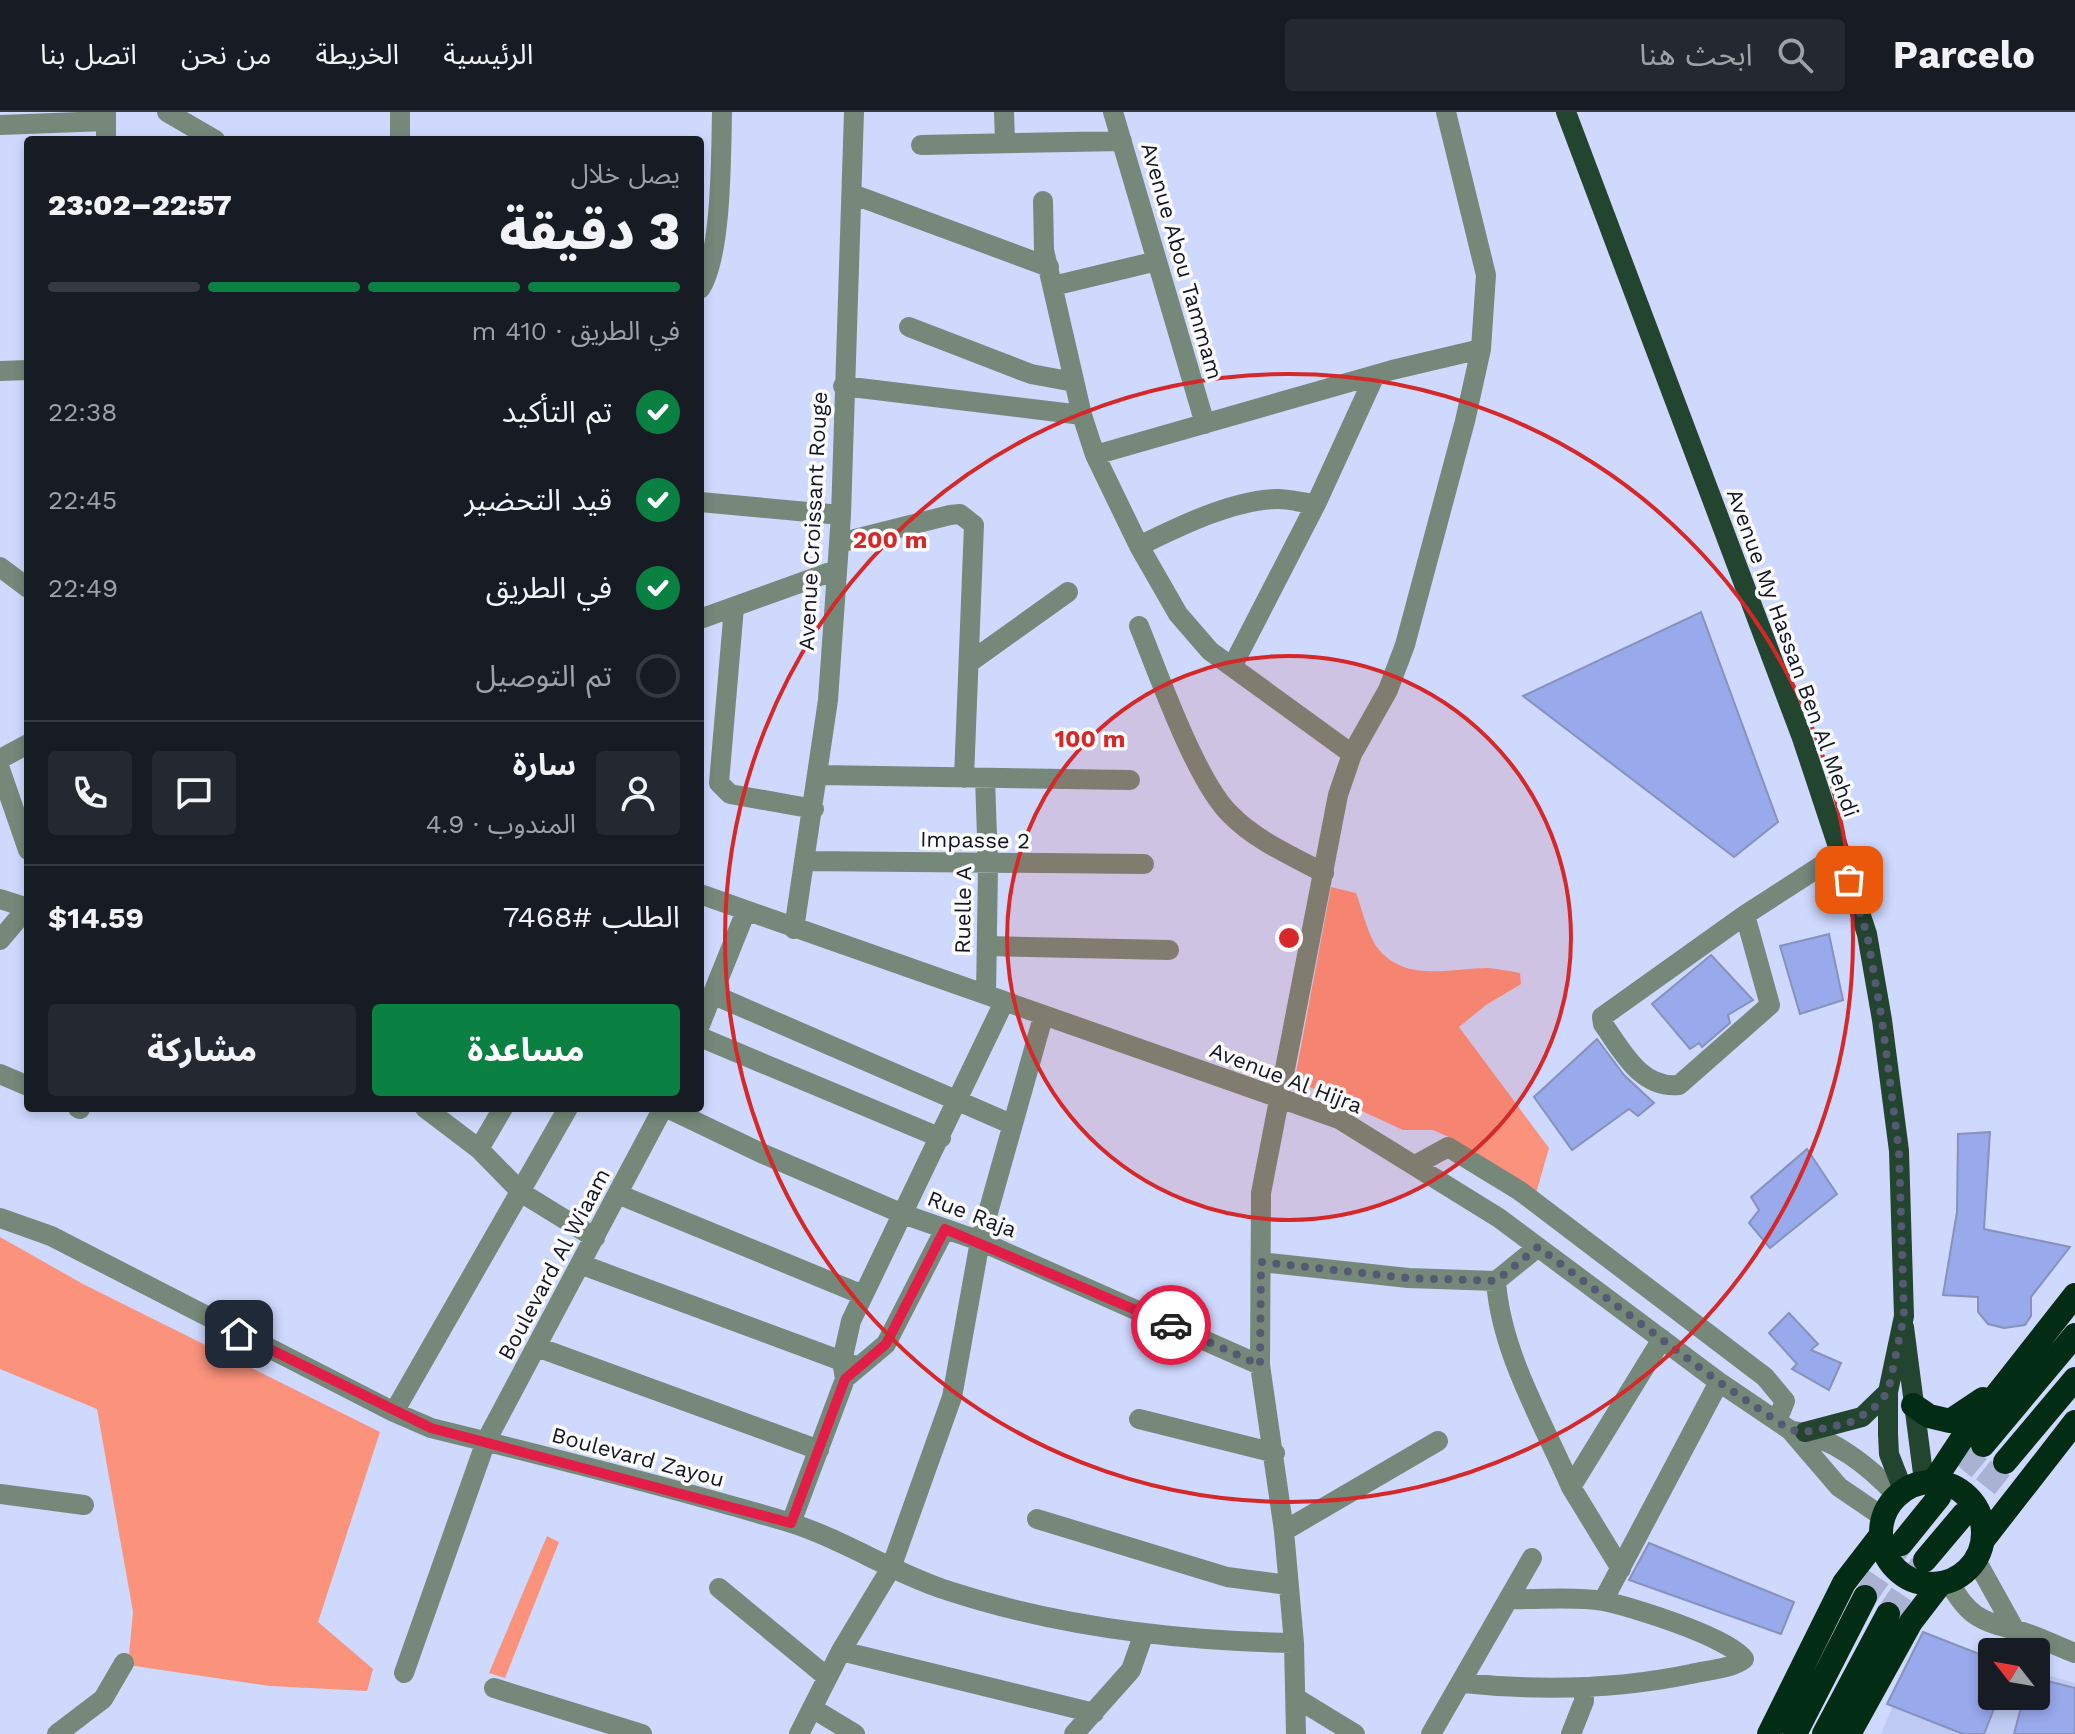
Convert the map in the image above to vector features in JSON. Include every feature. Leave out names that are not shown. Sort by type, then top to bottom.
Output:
[{"type":"highway","points":[[1769,1734],[1844,1583],[1888,1532],[2075,1295]]},
{"type":"highway","points":[[1983,1445],[2075,1335]]},
{"type":"highway","points":[[1913,1405],[1929,1416],[1950,1421],[2013,1375]]},
{"type":"highway","points":[[2005,1462],[2075,1379]]},
{"type":"highway","points":[[1849,1734],[1911,1622],[1945,1582],[1964,1573],[2075,1422]]},
{"type":"highway","points":[[1945,1582],[1916,1582],[1895,1569],[1887,1559],[1888,1532],[1919,1489],[1948,1483],[1971,1498],[1983,1522],[1979,1550]]},
{"type":"highway","points":[[1925,1560],[1963,1515]]},
{"type":"highway","points":[[1795,1734],[1865,1597]]},
{"type":"highway","points":[[1824,1734],[1888,1614]]},
{"type":"main road","name":"Avenue My Hassan Ben Al Mehdi","points":[[1566,112],[1802,738],[1867,934],[1899,1151],[1904,1324]]},
{"type":"main road","points":[[1904,1324],[1888,1392],[1889,1454],[1919,1489]]},
{"type":"main road","points":[[1904,1324],[1910,1354],[1919,1489]]},
{"type":"main road","points":[[1791,1428],[1862,1417],[1888,1392]]},
{"type":"street","points":[[167,112],[208,136]]},
{"type":"street","points":[[400,112],[400,136]]},
{"type":"street","points":[[704,279],[714,232],[722,112]]},
{"type":"street","name":"Avenue Croissant Rouge","points":[[794,929],[820,775],[828,700],[841,515],[854,112]]},
{"type":"street","points":[[1004,112],[1005,141]]},
{"type":"street","name":"Avenue Abou Tammam","points":[[1113,112],[1205,424]]},
{"type":"street","points":[[1296,1734],[1294,1643],[1284,1531],[1260,1365],[1262,1182],[1338,795],[1352,754],[1388,690],[1405,645],[1447,495],[1481,349],[1486,275],[1446,112]]},
{"type":"street","points":[[0,125],[40,132],[106,124]]},
{"type":"street","points":[[704,142],[721,141]]},
{"type":"street","points":[[921,145],[1122,141]]},
{"type":"street","points":[[852,194],[1051,276],[1157,261]]},
{"type":"street","points":[[1043,201],[1042,229],[1082,415],[1095,455],[1139,546],[1178,614],[1210,651],[1352,754]]},
{"type":"street","points":[[909,327],[1031,374],[1074,382]]},
{"type":"street","points":[[1095,455],[1375,375],[1481,349]]},
{"type":"street","points":[[0,371],[24,370]]},
{"type":"street","points":[[1232,667],[1316,504],[1375,375]]},
{"type":"street","points":[[843,386],[1082,415]]},
{"type":"street","points":[[1139,546],[1185,523],[1252,504],[1277,499],[1316,504]]},
{"type":"street","points":[[704,502],[841,515]]},
{"type":"street","name":"Ruelle A","points":[[839,543],[950,515],[967,517],[974,525],[970,662],[975,778],[988,866],[987,946],[995,999]]},
{"type":"street","points":[[0,567],[24,585]]},
{"type":"street","points":[[704,618],[836,570]]},
{"type":"street","points":[[970,662],[1068,592]]},
{"type":"street","points":[[734,607],[719,783],[730,794],[814,809]]},
{"type":"street","points":[[1139,626],[1178,720],[1226,811],[1265,840],[1324,873]]},
{"type":"street","points":[[0,759],[24,746]]},
{"type":"street","points":[[0,769],[24,838]]},
{"type":"street","points":[[820,775],[1130,780]]},
{"type":"street","points":[[1745,915],[1770,1005],[1679,1085],[1665,1086],[1646,1079],[1603,1024],[1602,1017],[1745,915],[1841,853]]},
{"type":"street","name":"Impasse 2","points":[[805,861],[988,866],[1144,864]]},
{"type":"street","name":"Avenue Al Hijra","points":[[704,895],[1339,1119],[1417,1164],[1499,1218],[1719,1382],[1791,1428],[1919,1489]]},
{"type":"street","points":[[0,899],[24,907]]},
{"type":"street","points":[[704,1016],[746,911]]},
{"type":"street","points":[[0,940],[24,913]]},
{"type":"street","points":[[987,946],[1169,950]]},
{"type":"street","points":[[714,995],[1011,1124]]},
{"type":"street","points":[[791,1523],[848,1369],[847,1334],[958,1101],[995,999]]},
{"type":"street","points":[[799,1734],[841,1651],[891,1568],[952,1397],[980,1241],[1043,1017]]},
{"type":"street","points":[[704,1039],[941,1138]]},
{"type":"street","points":[[0,1074],[24,1084]]},
{"type":"street","points":[[430,1112],[479,1149],[522,1193],[595,1238]]},
{"type":"street","points":[[479,1149],[501,1112]]},
{"type":"street","points":[[394,1412],[566,1112]]},
{"type":"street","name":"Boulevard Al Wiaam","points":[[404,1673],[486,1441],[663,1112]]},
{"type":"street","name":"Rue Raja","points":[[674,1112],[903,1214],[980,1241],[1260,1365]]},
{"type":"street","points":[[1417,1164],[1448,1147],[1520,1191],[1778,1389],[1785,1401],[1791,1428]]},
{"type":"street","points":[[1499,1218],[1520,1191]]},
{"type":"street","points":[[620,1195],[863,1295]]},
{"type":"street","name":"Boulevard Zayou","points":[[0,1218],[51,1236],[394,1412],[431,1428],[791,1523],[948,1591],[998,1604],[1144,1633],[1219,1642],[1294,1643]]},
{"type":"street","points":[[848,1369],[886,1344],[945,1229]]},
{"type":"street","points":[[1261,1262],[1408,1278],[1496,1281],[1538,1247]]},
{"type":"street","points":[[580,1264],[848,1369]]},
{"type":"street","points":[[1599,1292],[1620,1265]]},
{"type":"street","points":[[1496,1281],[1497,1303],[1510,1346],[1571,1487],[1621,1569]]},
{"type":"street","points":[[1571,1487],[1662,1339]]},
{"type":"street","points":[[537,1347],[819,1450]]},
{"type":"street","points":[[1603,1601],[1719,1382]]},
{"type":"street","points":[[1139,1419],[1275,1453]]},
{"type":"street","name":"Avenue Al Hijra","points":[[1791,1428],[1839,1487],[1888,1532]]},
{"type":"street","points":[[1284,1531],[1438,1441]]},
{"type":"street","points":[[0,1494],[84,1505]]},
{"type":"street","points":[[1037,1519],[1227,1577],[1288,1585]]},
{"type":"street","points":[[1979,1550],[2015,1630]]},
{"type":"street","points":[[1431,1734],[1532,1558]]},
{"type":"street","points":[[1945,1582],[1966,1608],[1978,1617],[2000,1629],[2015,1630],[2075,1653]]},
{"type":"street","points":[[719,1588],[827,1677]]},
{"type":"street","points":[[1463,1683],[1525,1690],[1584,1688],[1650,1682],[1744,1659],[1732,1647],[1684,1626],[1603,1601],[1510,1599]]},
{"type":"street","points":[[1074,1734],[1131,1670],[1144,1633]]},
{"type":"street","points":[[841,1651],[1094,1713]]},
{"type":"street","points":[[57,1734],[103,1699],[124,1663]]},
{"type":"street","points":[[494,1688],[642,1734]]},
{"type":"street","points":[[1571,1734],[1584,1701],[1584,1688]]},
{"type":"street","points":[[1296,1698],[1355,1734]]},
{"type":"street","points":[[812,1708],[855,1734]]},
{"type":"shaded area","points":[[1331,887],[1356,893],[1376,946],[1387,958],[1400,965],[1428,971],[1488,968],[1520,973],[1521,984],[1486,1005],[1459,1027],[1549,1148],[1534,1200],[1451,1138],[1433,1130],[1403,1130],[1301,1083],[1296,1073]]},
{"type":"shaded area","points":[[0,1237],[83,1284],[380,1432],[318,1622],[373,1669],[367,1691],[270,1686],[128,1665],[133,1612],[97,1409],[0,1369]]},
{"type":"shaded area","points":[[547,1536],[559,1542],[505,1678],[489,1673]]},
{"type":"shaded area","points":[[1921,1640],[1978,1685],[1978,1710],[2050,1710],[2050,1676],[2075,1683],[2075,1734],[1881,1734]]},
{"type":"building","points":[[1701,612],[1778,822],[1734,857],[1523,696]]},
{"type":"building","points":[[1829,934],[1843,1000],[1800,1014],[1780,946]]},
{"type":"building","points":[[1711,955],[1753,1000],[1728,1015],[1730,1023],[1702,1047],[1699,1043],[1690,1049],[1652,1004]]},
{"type":"building","points":[[1597,1039],[1624,1075],[1654,1103],[1638,1116],[1629,1109],[1572,1150],[1534,1097]]},
{"type":"building","points":[[1990,1132],[1984,1229],[2070,1247],[2031,1297],[2031,1316],[2025,1325],[2004,1328],[1988,1324],[1978,1312],[1978,1297],[1943,1295],[1957,1212],[1958,1134]]},
{"type":"building","points":[[1807,1149],[1837,1194],[1770,1248],[1749,1223],[1759,1210],[1751,1197]]},
{"type":"building","points":[[1789,1313],[1818,1344],[1811,1350],[1841,1363],[1829,1390],[1792,1369],[1797,1364],[1769,1333]]},
{"type":"building","points":[[1649,1543],[1794,1602],[1781,1634],[1629,1580]]},
{"type":"building","points":[[1923,1632],[1978,1654],[1978,1710],[1993,1710],[1984,1734],[1963,1734],[1887,1704]]},
{"type":"building","points":[[2050,1682],[2075,1688],[2075,1734],[2014,1734],[2020,1710],[2050,1710]]},
{"type":"tunnel","points":[[1939,1497],[1983,1445]]},
{"type":"tunnel","points":[[1963,1515],[2005,1462]]},
{"type":"tunnel","points":[[1865,1597],[1901,1544]]},
{"type":"tunnel","points":[[1888,1614],[1925,1560]]},
{"type":"way so far","points":[[1171,1325],[1260,1365],[1258,1310],[1261,1262],[1408,1278],[1496,1281],[1538,1247],[1719,1382],[1790,1430],[1805,1432],[1849,1423],[1862,1417],[1888,1392],[1904,1316],[1899,1151],[1867,934],[1849,880]]},
{"type":"route","points":[[239,1334],[431,1428],[543,1455],[791,1523],[845,1379],[886,1344],[945,1229],[980,1241],[1171,1325]]}]
